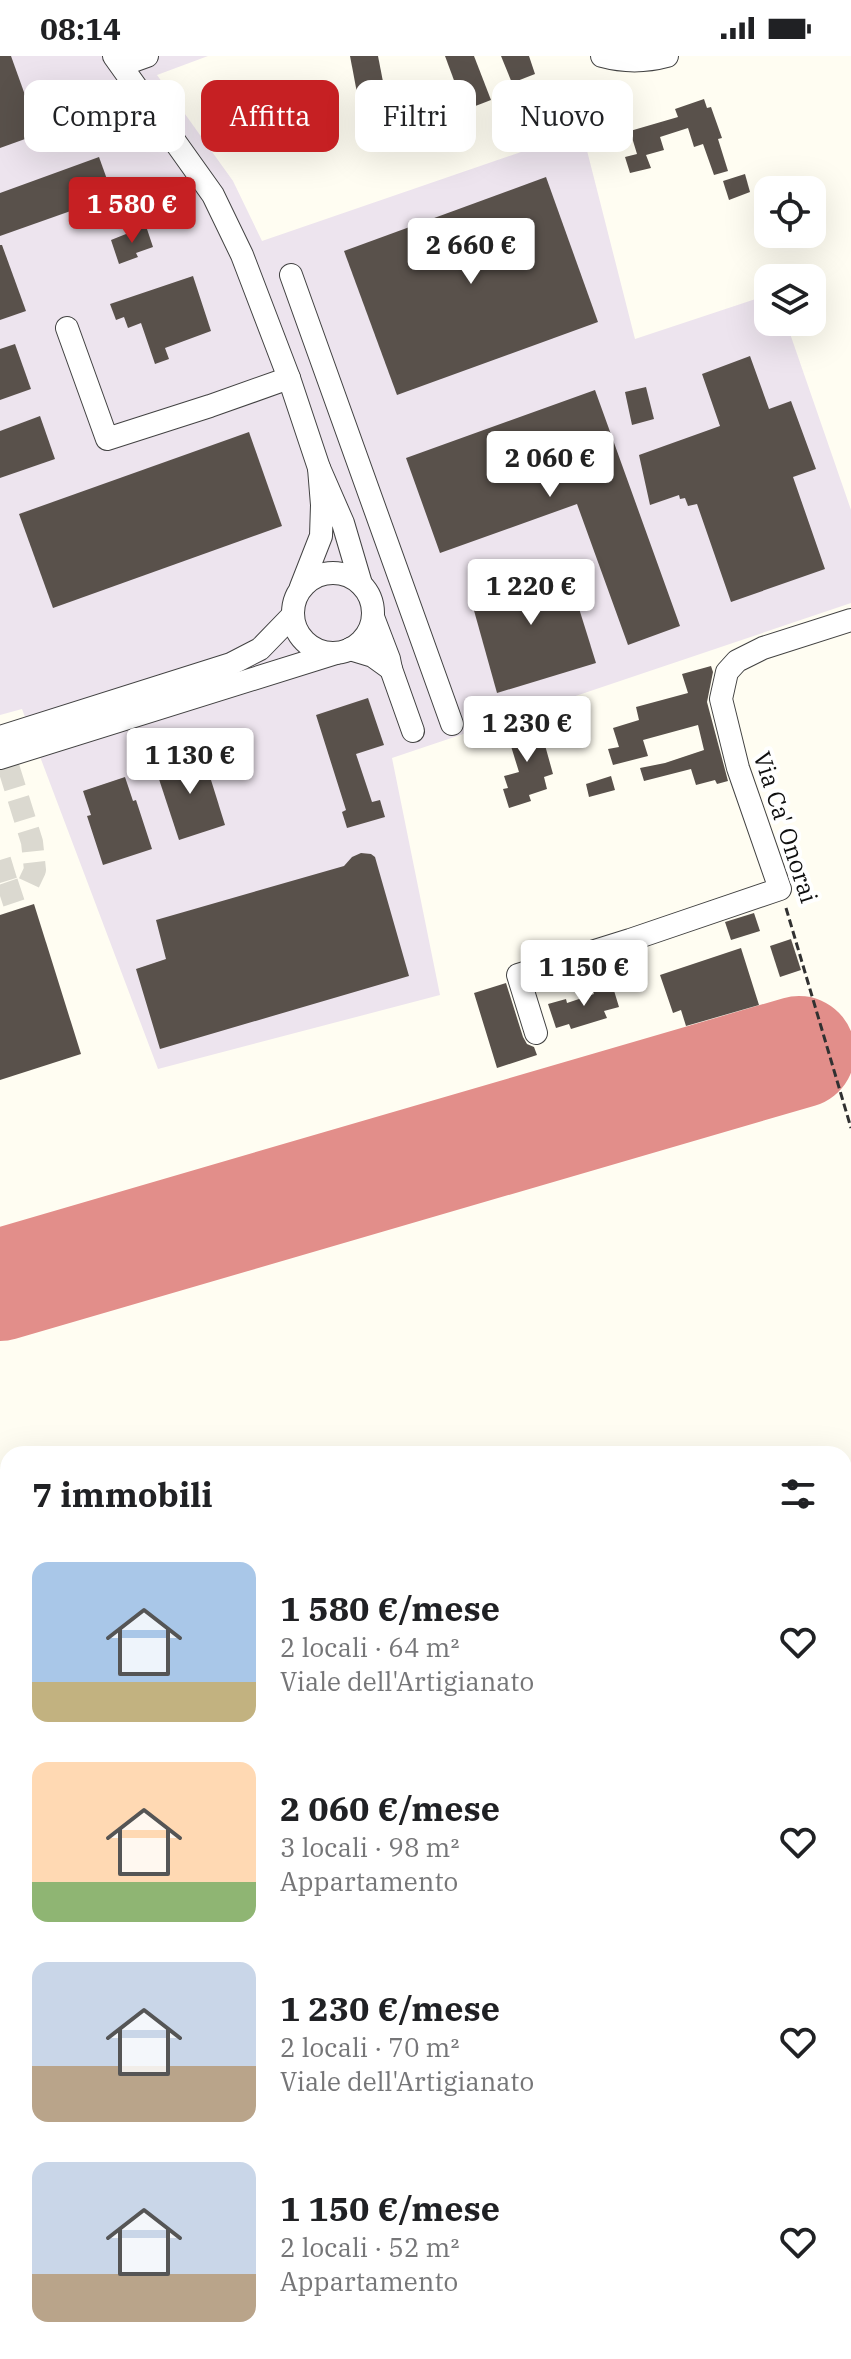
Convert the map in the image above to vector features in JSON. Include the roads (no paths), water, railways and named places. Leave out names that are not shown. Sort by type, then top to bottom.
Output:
[{"type":"street","points":[[147,56],[118,61],[213,195],[242,255],[319,468],[343,523],[361,584]]},
{"type":"street","points":[[602,56],[619,61],[667,56]]},
{"type":"street","points":[[291,275],[452,724]]},
{"type":"street","points":[[67,328],[107,439],[289,378]]},
{"type":"street","points":[[319,468],[321,536],[294,602],[296,628],[302,639],[312,647],[324,652],[343,651],[373,656],[391,669]]},
{"type":"street","points":[[300,589],[310,579],[323,573],[336,572],[350,576],[369,593],[413,731]]},
{"type":"street","points":[[0,758],[343,651],[362,641],[369,630],[373,610],[405,591]]},
{"type":"street","points":[[0,737],[240,660],[260,649],[293,615]]},
{"type":"street","name":"Via Ca' Onorai","points":[[536,1033],[518,975],[780,889],[738,768],[721,699],[727,672],[737,661],[763,648],[851,620]]},
{"type":"tunnel","points":[[0,896],[27,887],[35,870],[32,842],[5,756]]},
{"type":"tunnel","points":[[0,860],[10,893]]}]
